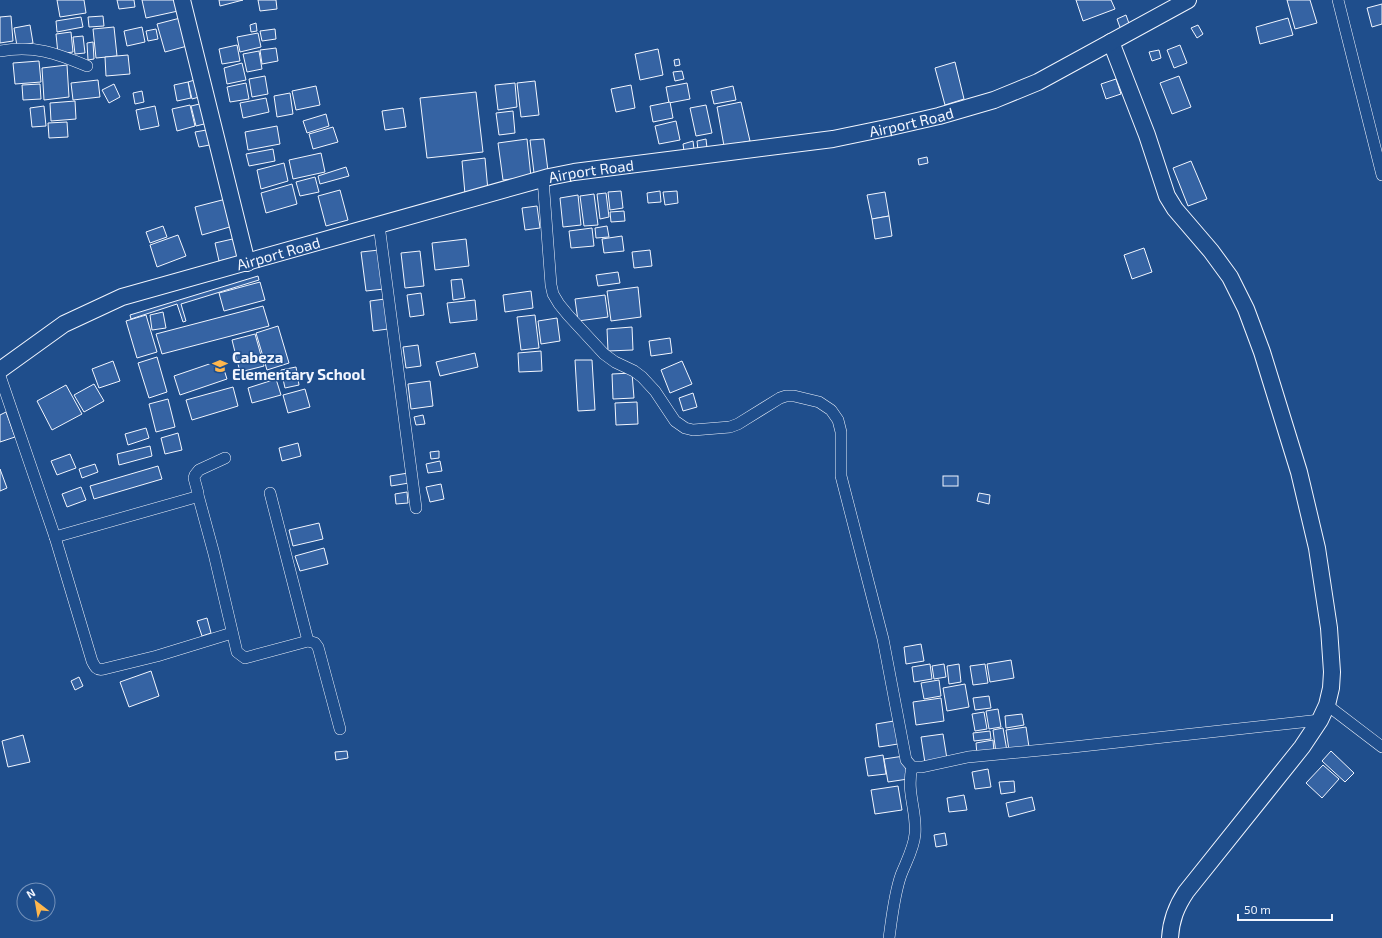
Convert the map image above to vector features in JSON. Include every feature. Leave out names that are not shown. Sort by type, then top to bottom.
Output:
[{"type":"street","points":[[182,0],[246,263]]},
{"type":"street","name":"Airport Road","points":[[0,370],[64,324],[122,297],[543,178],[582,171],[833,138],[898,126],[994,100],[1038,82],[1188,0]]},
{"type":"street","points":[[1338,0],[1382,175]]},
{"type":"street","points":[[1111,42],[1147,135],[1168,196],[1175,209],[1196,232],[1230,277],[1246,309],[1262,352],[1299,472],[1317,548],[1329,628],[1332,672],[1331,688],[1327,705],[1320,720],[1283,771],[1186,892],[1172,917],[1170,938]]},
{"type":"street","points":[[0,52],[22,49],[51,52],[87,66]]},
{"type":"street","points":[[543,178],[551,285],[553,294],[559,304],[604,354],[642,377],[655,391],[675,421],[693,430],[730,427],[738,424],[780,398],[794,396],[819,402],[830,410],[838,420],[841,432],[841,476],[883,639],[906,760],[912,767],[922,767],[968,757],[1320,720]]},
{"type":"street","points":[[379,225],[416,508]]},
{"type":"street","points":[[0,376],[55,537],[92,661],[96,669],[104,670],[157,656],[232,633]]},
{"type":"street","points":[[225,458],[199,470],[194,478],[238,652],[245,658],[308,641],[314,642],[318,647],[340,729]]},
{"type":"street","points":[[270,493],[308,641]]},
{"type":"street","points":[[55,537],[192,499],[198,495]]},
{"type":"street","points":[[1327,705],[1382,747]]},
{"type":"street","points":[[889,938],[896,894],[915,835],[909,788],[909,778],[912,767]]},
{"type":"building","points":[[57,0],[84,0],[86,13],[60,17]]},
{"type":"building","points":[[117,0],[134,0],[135,7],[119,9]]},
{"type":"building","points":[[142,0],[176,0],[178,11],[146,18]]},
{"type":"building","points":[[219,0],[243,0],[220,6]]},
{"type":"building","points":[[258,0],[276,0],[277,9],[260,11]]},
{"type":"building","points":[[1076,0],[1111,0],[1115,9],[1083,21]]},
{"type":"building","points":[[1287,0],[1310,0],[1317,23],[1295,29]]},
{"type":"building","points":[[1382,4],[1382,24],[1372,27],[1367,8]]},
{"type":"building","points":[[1126,15],[1131,29],[1122,33],[1117,19]]},
{"type":"building","points":[[11,16],[13,41],[0,43],[0,17]]},
{"type":"building","points":[[103,16],[104,26],[89,27],[88,17]]},
{"type":"building","points":[[81,17],[83,27],[57,32],[56,21]]},
{"type":"building","points":[[184,17],[191,45],[165,52],[157,24]]},
{"type":"building","points":[[1288,18],[1293,35],[1260,44],[1256,27]]},
{"type":"building","points":[[256,23],[257,31],[251,32],[250,25]]},
{"type":"building","points":[[30,25],[33,43],[17,46],[14,28]]},
{"type":"building","points":[[1198,25],[1203,34],[1197,38],[1191,28]]},
{"type":"building","points":[[114,27],[117,56],[96,58],[93,29]]},
{"type":"building","points":[[142,27],[145,42],[127,46],[124,31]]},
{"type":"building","points":[[156,29],[158,39],[148,41],[146,31]]},
{"type":"building","points":[[275,29],[276,39],[262,41],[260,31]]},
{"type":"building","points":[[71,32],[73,52],[58,54],[56,34]]},
{"type":"building","points":[[258,33],[261,47],[240,52],[237,37]]},
{"type":"building","points":[[83,36],[85,53],[75,54],[73,37]]},
{"type":"building","points":[[93,42],[94,59],[88,60],[87,43]]},
{"type":"building","points":[[237,45],[240,61],[222,64],[219,49]]},
{"type":"building","points":[[1180,45],[1187,63],[1174,68],[1167,50]]},
{"type":"building","points":[[276,48],[278,61],[262,64],[260,50]]},
{"type":"building","points":[[658,49],[663,75],[640,80],[635,54]]},
{"type":"building","points":[[1159,50],[1161,58],[1152,61],[1149,52]]},
{"type":"building","points":[[259,51],[262,69],[247,72],[243,54]]},
{"type":"building","points":[[128,55],[130,74],[106,76],[105,57]]},
{"type":"building","points":[[679,59],[680,65],[675,66],[674,60]]},
{"type":"building","points":[[39,61],[41,82],[15,84],[13,63]]},
{"type":"building","points":[[955,62],[964,99],[945,105],[935,68]]},
{"type":"building","points":[[242,63],[246,80],[227,84],[224,68]]},
{"type":"building","points":[[67,65],[69,97],[44,100],[42,68]]},
{"type":"building","points":[[682,71],[684,79],[675,81],[673,72]]},
{"type":"building","points":[[265,76],[268,94],[252,97],[249,79]]},
{"type":"building","points":[[1179,76],[1191,107],[1172,114],[1160,83]]},
{"type":"building","points":[[201,78],[206,95],[192,99],[188,82]]},
{"type":"building","points":[[1116,79],[1121,94],[1106,99],[1101,84]]},
{"type":"building","points":[[98,80],[100,97],[73,100],[71,83]]},
{"type":"building","points":[[535,81],[539,115],[521,117],[517,83]]},
{"type":"building","points":[[188,82],[191,98],[177,101],[174,85]]},
{"type":"building","points":[[246,83],[249,99],[230,102],[227,87]]},
{"type":"building","points":[[515,83],[517,107],[498,110],[495,85]]},
{"type":"building","points":[[687,83],[690,99],[669,103],[666,87]]},
{"type":"building","points":[[40,84],[41,99],[23,100],[22,85]]},
{"type":"building","points":[[114,84],[120,97],[109,103],[102,90]]},
{"type":"building","points":[[631,85],[635,108],[616,112],[611,89]]},
{"type":"building","points":[[316,86],[320,105],[296,110],[292,91]]},
{"type":"building","points":[[733,86],[736,100],[714,104],[711,91]]},
{"type":"building","points":[[142,91],[144,102],[135,104],[133,93]]},
{"type":"building","points":[[476,92],[483,152],[427,158],[420,98]]},
{"type":"building","points":[[290,93],[293,114],[277,117],[274,96]]},
{"type":"building","points":[[266,98],[269,112],[243,118],[240,103]]},
{"type":"building","points":[[75,101],[76,119],[51,121],[50,103]]},
{"type":"building","points":[[208,102],[212,122],[196,126],[191,106]]},
{"type":"building","points":[[670,102],[673,118],[653,122],[650,106]]},
{"type":"building","points":[[741,102],[750,141],[724,146],[717,107]]},
{"type":"building","points":[[190,105],[195,126],[177,131],[172,109]]},
{"type":"building","points":[[706,105],[712,133],[696,136],[690,108]]},
{"type":"building","points":[[44,106],[46,126],[32,127],[30,108]]},
{"type":"building","points":[[155,106],[159,126],[140,130],[136,110]]},
{"type":"building","points":[[403,108],[406,127],[385,130],[382,111]]},
{"type":"building","points":[[513,111],[515,133],[499,135],[496,113]]},
{"type":"building","points":[[326,114],[329,126],[307,133],[303,121]]},
{"type":"building","points":[[676,121],[680,140],[659,144],[655,126]]},
{"type":"building","points":[[67,122],[68,137],[49,138],[48,123]]},
{"type":"building","points":[[277,126],[280,144],[248,150],[245,132]]},
{"type":"building","points":[[333,127],[338,142],[313,149],[309,134]]},
{"type":"building","points":[[212,129],[215,144],[199,147],[195,132]]},
{"type":"building","points":[[527,139],[531,177],[503,180],[498,143]]},
{"type":"building","points":[[544,139],[548,171],[534,173],[530,140]]},
{"type":"building","points":[[706,139],[707,148],[698,150],[697,141]]},
{"type":"building","points":[[693,141],[694,149],[684,151],[683,144]]},
{"type":"building","points":[[273,149],[275,161],[249,166],[246,154]]},
{"type":"building","points":[[321,153],[325,172],[293,179],[289,160]]},
{"type":"building","points":[[927,157],[928,163],[919,165],[918,159]]},
{"type":"building","points":[[485,158],[488,191],[465,194],[462,161]]},
{"type":"building","points":[[1191,161],[1207,199],[1188,206],[1173,168]]},
{"type":"building","points":[[284,163],[288,181],[261,189],[257,170]]},
{"type":"building","points":[[346,167],[349,176],[320,184],[318,176]]},
{"type":"building","points":[[315,177],[319,192],[300,196],[296,182]]},
{"type":"building","points":[[292,184],[297,204],[266,213],[261,193]]},
{"type":"building","points":[[340,190],[348,220],[326,226],[318,196]]},
{"type":"building","points":[[621,191],[623,208],[610,210],[608,192]]},
{"type":"building","points":[[660,191],[661,202],[648,203],[647,193]]},
{"type":"building","points":[[677,191],[678,203],[665,205],[663,192]]},
{"type":"building","points":[[885,192],[889,216],[872,219],[867,195]]},
{"type":"building","points":[[606,193],[609,217],[600,219],[597,194]]},
{"type":"building","points":[[594,194],[598,225],[584,226],[580,196]]},
{"type":"building","points":[[578,195],[581,225],[563,227],[560,198]]},
{"type":"building","points":[[226,199],[233,226],[202,235],[195,207]]},
{"type":"building","points":[[537,206],[540,228],[525,230],[522,208]]},
{"type":"building","points":[[624,211],[625,221],[611,222],[610,212]]},
{"type":"building","points":[[889,216],[892,236],[875,239],[872,219]]},
{"type":"building","points":[[163,226],[167,237],[150,243],[146,232]]},
{"type":"building","points":[[607,226],[609,237],[596,238],[595,228]]},
{"type":"building","points":[[592,228],[594,246],[571,248],[569,231]]},
{"type":"building","points":[[178,235],[186,256],[157,267],[150,245]]},
{"type":"building","points":[[622,236],[624,251],[604,253],[602,239]]},
{"type":"building","points":[[237,238],[240,256],[219,261],[215,243]]},
{"type":"building","points":[[466,239],[469,266],[435,270],[432,243]]},
{"type":"building","points":[[1144,248],[1152,272],[1132,279],[1124,255]]},
{"type":"building","points":[[379,250],[384,289],[366,291],[361,252]]},
{"type":"building","points":[[650,250],[652,266],[634,268],[632,252]]},
{"type":"building","points":[[420,251],[424,286],[405,288],[401,253]]},
{"type":"building","points":[[618,272],[620,283],[598,286],[596,275]]},
{"type":"building","points":[[258,276],[259,280],[181,304],[186,321],[183,322],[177,304],[131,319],[130,315]]},
{"type":"building","points":[[462,279],[465,298],[453,300],[451,280]]},
{"type":"building","points":[[260,282],[265,300],[224,311],[219,293]]},
{"type":"building","points":[[638,287],[641,317],[611,321],[607,291]]},
{"type":"building","points":[[531,291],[533,308],[505,312],[503,295]]},
{"type":"building","points":[[421,293],[424,315],[410,317],[407,295]]},
{"type":"building","points":[[605,295],[608,317],[578,321],[575,299]]},
{"type":"building","points":[[385,299],[388,329],[373,331],[370,301]]},
{"type":"building","points":[[475,300],[477,320],[450,323],[447,303]]},
{"type":"building","points":[[263,306],[269,326],[162,354],[156,334]]},
{"type":"building","points":[[163,312],[166,328],[152,330],[150,315]]},
{"type":"building","points":[[146,315],[157,352],[137,358],[126,321]]},
{"type":"building","points":[[535,315],[539,348],[521,350],[517,317]]},
{"type":"building","points":[[557,318],[560,341],[541,344],[538,321]]},
{"type":"building","points":[[278,326],[289,363],[267,370],[256,333]]},
{"type":"building","points":[[632,327],[633,350],[608,351],[607,329]]},
{"type":"building","points":[[255,334],[264,366],[240,372],[232,340]]},
{"type":"building","points":[[670,338],[672,353],[651,356],[649,341]]},
{"type":"building","points":[[418,345],[421,366],[406,368],[403,347]]},
{"type":"building","points":[[541,351],[542,371],[519,372],[518,353]]},
{"type":"building","points":[[475,353],[478,367],[440,376],[436,362]]},
{"type":"building","points":[[157,357],[167,392],[149,398],[138,363]]},
{"type":"building","points":[[221,360],[227,379],[180,395],[174,376]]},
{"type":"building","points":[[575,360],[592,360],[595,410],[578,411]]},
{"type":"building","points":[[113,361],[120,381],[99,388],[92,369]]},
{"type":"building","points":[[682,361],[692,384],[670,393],[661,370]]},
{"type":"building","points":[[296,367],[299,385],[285,388],[281,370]]},
{"type":"building","points":[[632,373],[634,398],[613,399],[612,374]]},
{"type":"building","points":[[276,379],[281,395],[252,403],[248,388]]},
{"type":"building","points":[[430,381],[433,406],[411,409],[408,384]]},
{"type":"building","points":[[94,384],[104,401],[84,412],[74,395]]},
{"type":"building","points":[[66,385],[82,414],[52,430],[37,401]]},
{"type":"building","points":[[233,387],[238,406],[192,420],[186,400]]},
{"type":"building","points":[[305,389],[310,407],[288,413],[283,395]]},
{"type":"building","points":[[693,393],[697,407],[683,411],[679,398]]},
{"type":"building","points":[[168,399],[175,427],[156,432],[149,404]]},
{"type":"building","points":[[637,402],[638,424],[616,425],[615,403]]},
{"type":"building","points":[[6,412],[15,437],[0,442],[0,415]]},
{"type":"building","points":[[423,415],[425,424],[416,425],[414,417]]},
{"type":"building","points":[[146,428],[149,438],[128,445],[125,434]]},
{"type":"building","points":[[178,433],[182,450],[165,454],[161,438]]},
{"type":"building","points":[[298,443],[301,456],[282,461],[279,448]]},
{"type":"building","points":[[150,446],[152,456],[119,465],[117,454]]},
{"type":"building","points":[[439,451],[439,458],[431,459],[430,452]]},
{"type":"building","points":[[70,454],[76,468],[57,475],[51,461]]},
{"type":"building","points":[[440,461],[442,471],[428,473],[426,464]]},
{"type":"building","points":[[95,464],[98,472],[82,478],[79,469]]},
{"type":"building","points":[[158,466],[162,479],[94,499],[90,486]]},
{"type":"building","points":[[0,469],[7,488],[0,491]]},
{"type":"building","points":[[408,473],[409,483],[391,486],[390,476]]},
{"type":"building","points":[[943,476],[958,476],[958,486],[943,486]]},
{"type":"building","points":[[441,484],[444,499],[430,502],[426,487]]},
{"type":"building","points":[[81,487],[86,500],[67,507],[62,494]]},
{"type":"building","points":[[407,492],[408,503],[396,504],[395,494]]},
{"type":"building","points":[[979,493],[990,495],[989,504],[977,501]]},
{"type":"building","points":[[319,523],[323,539],[293,546],[289,530]]},
{"type":"building","points":[[324,548],[328,564],[300,571],[295,556]]},
{"type":"building","points":[[207,618],[211,633],[202,636],[197,621]]},
{"type":"building","points":[[921,644],[924,661],[906,664],[904,647]]},
{"type":"building","points":[[1011,660],[1014,678],[990,682],[987,664]]},
{"type":"building","points":[[930,664],[932,679],[914,682],[912,667]]},
{"type":"building","points":[[944,664],[946,677],[934,679],[932,666]]},
{"type":"building","points":[[959,664],[961,682],[949,684],[947,666]]},
{"type":"building","points":[[985,664],[988,683],[973,685],[970,666]]},
{"type":"building","points":[[151,671],[159,696],[129,707],[120,682]]},
{"type":"building","points":[[79,677],[83,686],[75,690],[71,681]]},
{"type":"building","points":[[939,680],[941,696],[924,699],[921,683]]},
{"type":"building","points":[[965,684],[969,707],[947,711],[943,688]]},
{"type":"building","points":[[989,696],[991,708],[975,710],[973,698]]},
{"type":"building","points":[[941,698],[944,721],[916,725],[913,702]]},
{"type":"building","points":[[998,709],[1001,727],[989,729],[986,711]]},
{"type":"building","points":[[984,712],[987,729],[975,731],[972,714]]},
{"type":"building","points":[[1022,714],[1024,725],[1006,728],[1005,716]]},
{"type":"building","points":[[894,721],[898,744],[879,747],[876,724]]},
{"type":"building","points":[[1026,727],[1029,747],[1009,750],[1006,730]]},
{"type":"building","points":[[1003,728],[1007,751],[996,753],[993,730]]},
{"type":"building","points":[[990,731],[991,739],[974,741],[973,733]]},
{"type":"building","points":[[943,734],[947,759],[925,763],[921,737]]},
{"type":"building","points":[[23,735],[30,762],[8,767],[2,741]]},
{"type":"building","points":[[993,740],[994,752],[977,755],[976,743]]},
{"type":"building","points":[[347,751],[348,758],[336,760],[335,752]]},
{"type":"building","points":[[1331,751],[1354,773],[1345,782],[1322,761]]},
{"type":"building","points":[[883,755],[886,774],[868,776],[865,758]]},
{"type":"building","points":[[904,756],[908,779],[888,782],[884,759]]},
{"type":"building","points":[[1323,765],[1339,779],[1322,798],[1306,783]]},
{"type":"building","points":[[988,769],[991,787],[975,789],[972,772]]},
{"type":"building","points":[[1014,781],[1015,792],[1001,794],[999,782]]},
{"type":"building","points":[[898,786],[902,810],[875,814],[871,790]]},
{"type":"building","points":[[964,795],[967,810],[949,812],[947,798]]},
{"type":"building","points":[[1032,797],[1035,810],[1009,817],[1006,803]]},
{"type":"building","points":[[945,833],[947,845],[936,847],[934,835]]},
{"type":"place","name":"Cabeza Elementary School","points":[[220,366]]}]
